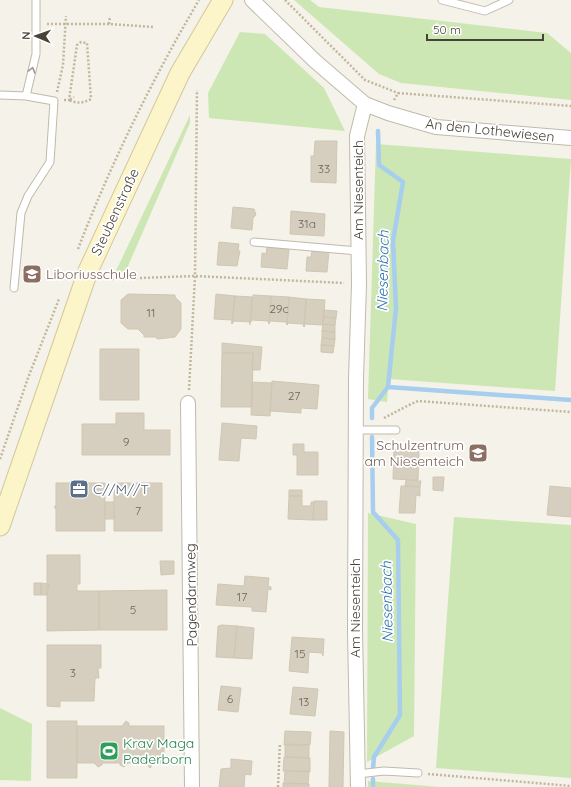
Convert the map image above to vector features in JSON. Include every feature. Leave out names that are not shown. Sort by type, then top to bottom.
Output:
[{"type":"street","name":"Steubenstraße","points":[[0,526],[88,271],[180,73],[223,0]]},
{"type":"street","points":[[252,0],[315,61],[365,104]]},
{"type":"street","name":"An den Lothewiesen","points":[[365,104],[388,113],[436,127],[571,138]]},
{"type":"street","name":"Am Niesenteich","points":[[358,780],[355,630],[355,430],[359,284],[357,136],[365,104]]},
{"type":"street","name":"Pagendarmweg","points":[[188,403],[192,787]]},
{"type":"lane","points":[[26,96],[36,54],[36,0]]},
{"type":"lane","points":[[442,0],[485,11],[510,0]]},
{"type":"lane","points":[[0,95],[26,96],[54,101],[50,162],[28,196],[21,214],[14,288]]},
{"type":"lane","points":[[254,242],[358,251]]},
{"type":"lane","points":[[355,430],[396,430]]},
{"type":"lane","points":[[358,780],[384,771],[418,773]]},
{"type":"path","points":[[285,0],[365,80],[398,93],[571,106]]},
{"type":"path","points":[[66,16],[63,65],[54,101],[69,100],[85,103],[91,99]]},
{"type":"path","points":[[109,24],[110,16]]},
{"type":"path","points":[[36,24],[109,24],[154,27]]},
{"type":"path","points":[[69,100],[77,45],[82,42],[87,43],[91,99]]},
{"type":"path","points":[[188,403],[196,276],[197,90]]},
{"type":"path","points":[[388,113],[398,93]]},
{"type":"path","points":[[69,100],[74,97]]},
{"type":"path","points":[[85,98],[91,99]]},
{"type":"path","points":[[112,279],[196,276],[359,284]]},
{"type":"path","points":[[382,420],[409,404],[418,402],[571,412]]},
{"type":"path","points":[[278,787],[280,743]]},
{"type":"path","points":[[418,773],[571,786]]},
{"type":"green space","points":[[294,0],[310,0],[319,7],[547,33],[571,53],[571,100],[401,83],[379,74]]},
{"type":"green space","points":[[240,32],[265,34],[324,88],[345,131],[209,118],[208,93]]},
{"type":"green space","points":[[190,115],[190,123],[125,273],[115,273]]},
{"type":"green space","points":[[376,144],[571,159],[555,391],[389,379],[387,402],[368,399]]},
{"type":"green space","points":[[368,513],[416,524],[414,736],[367,762]]},
{"type":"green space","points":[[454,517],[571,525],[571,778],[436,768]]},
{"type":"green space","points":[[0,708],[32,724],[31,781],[0,780]]},
{"type":"green space","points":[[368,781],[440,787],[368,787]]},
{"type":"building","points":[[315,141],[337,141],[336,183],[311,182],[311,156],[314,156]]},
{"type":"building","points":[[233,207],[254,209],[256,215],[253,218],[252,230],[231,228]]},
{"type":"building","points":[[291,211],[325,214],[324,236],[290,234]]},
{"type":"building","points":[[219,242],[239,244],[238,251],[240,251],[237,266],[217,265]]},
{"type":"building","points":[[267,247],[289,249],[287,269],[261,267],[262,253],[266,254]]},
{"type":"building","points":[[312,250],[329,251],[327,272],[306,271],[307,257],[311,257]]},
{"type":"building","points":[[128,294],[175,295],[181,303],[181,329],[175,337],[158,339],[155,337],[144,337],[138,329],[128,329],[121,323],[121,300]]},
{"type":"building","points":[[216,294],[235,296],[232,324],[232,320],[214,319]]},
{"type":"building","points":[[253,295],[271,296],[269,324],[268,321],[252,320],[250,323]]},
{"type":"building","points":[[235,296],[252,297],[250,325],[250,322],[234,321],[232,324]]},
{"type":"building","points":[[271,296],[289,297],[287,325],[286,322],[270,321],[269,324]]},
{"type":"building","points":[[289,297],[306,299],[304,327],[303,324],[288,323],[287,325]]},
{"type":"building","points":[[306,299],[325,300],[323,325],[305,324],[304,327]]},
{"type":"building","points":[[324,310],[337,311],[336,318],[323,317]]},
{"type":"building","points":[[323,317],[336,318],[335,325],[323,324]]},
{"type":"building","points":[[323,324],[335,325],[335,332],[322,331]]},
{"type":"building","points":[[322,331],[335,332],[335,339],[322,338]]},
{"type":"building","points":[[322,338],[335,339],[334,346],[321,345]]},
{"type":"building","points":[[222,343],[262,347],[260,370],[252,370],[253,353],[222,353]]},
{"type":"building","points":[[321,345],[334,346],[333,353],[321,352]]},
{"type":"building","points":[[100,349],[139,349],[139,400],[100,400]]},
{"type":"building","points":[[222,353],[253,353],[252,407],[221,407]]},
{"type":"building","points":[[272,381],[319,385],[317,409],[301,408],[301,413],[270,411]]},
{"type":"building","points":[[252,382],[272,383],[270,416],[251,415]]},
{"type":"building","points":[[116,413],[144,413],[144,430],[170,430],[170,455],[82,455],[82,424],[116,424]]},
{"type":"building","points":[[222,423],[257,426],[256,439],[241,438],[239,461],[219,460]]},
{"type":"building","points":[[293,444],[304,444],[304,452],[318,452],[318,475],[297,475],[297,455],[293,455]]},
{"type":"building","points":[[394,449],[419,450],[418,480],[393,479]]},
{"type":"building","points":[[433,477],[444,477],[443,491],[433,490]]},
{"type":"building","points":[[406,480],[421,481],[420,487],[405,486]]},
{"type":"building","points":[[56,483],[105,483],[105,531],[56,531],[56,509],[54,507],[56,505]]},
{"type":"building","points":[[114,483],[162,483],[162,531],[114,531]]},
{"type":"building","points":[[401,486],[420,487],[420,496],[416,495],[415,513],[399,513]]},
{"type":"building","points":[[550,486],[571,488],[571,517],[547,515]]},
{"type":"building","points":[[289,490],[302,490],[302,496],[289,496]]},
{"type":"building","points":[[289,496],[302,496],[302,506],[311,506],[311,502],[314,502],[313,520],[288,519]]},
{"type":"building","points":[[314,501],[327,501],[327,520],[313,520]]},
{"type":"building","points":[[105,502],[114,502],[114,519],[105,519]]},
{"type":"building","points":[[47,555],[80,555],[80,584],[77,584],[77,591],[99,591],[99,630],[47,631]]},
{"type":"building","points":[[160,561],[174,561],[174,574],[161,575]]},
{"type":"building","points":[[245,576],[269,578],[268,586],[271,587],[271,590],[268,589],[266,612],[252,611],[252,607],[216,605],[218,584],[244,586]]},
{"type":"building","points":[[34,583],[41,583],[41,595],[34,595]]},
{"type":"building","points":[[41,583],[49,584],[47,595],[41,595]]},
{"type":"building","points":[[167,590],[167,630],[99,630],[99,591]]},
{"type":"building","points":[[218,626],[237,626],[234,658],[216,657]]},
{"type":"building","points":[[237,626],[254,628],[252,659],[234,658]]},
{"type":"building","points":[[292,637],[324,639],[323,656],[322,653],[309,652],[308,673],[289,671]]},
{"type":"building","points":[[47,645],[101,645],[101,668],[98,668],[99,678],[95,678],[94,701],[60,701],[60,707],[47,706]]},
{"type":"building","points":[[221,686],[241,688],[238,712],[218,710]]},
{"type":"building","points":[[293,687],[318,689],[315,716],[290,714]]},
{"type":"building","points":[[47,721],[77,721],[77,778],[47,778]]},
{"type":"building","points":[[126,721],[129,723],[129,726],[164,726],[164,740],[166,740],[168,744],[166,748],[164,748],[164,763],[154,763],[150,768],[146,763],[128,763],[124,767],[120,765],[120,763],[102,763],[102,765],[98,767],[94,763],[77,763],[77,726],[122,726]]},
{"type":"building","points":[[285,731],[311,732],[310,745],[284,745]]},
{"type":"building","points":[[330,731],[344,732],[343,787],[329,787]]},
{"type":"building","points":[[285,744],[309,745],[309,758],[285,757]]},
{"type":"building","points":[[284,757],[310,758],[310,772],[283,771]]},
{"type":"building","points":[[231,759],[252,761],[251,775],[245,774],[244,787],[219,787],[221,769],[231,768]]},
{"type":"building","points":[[285,771],[309,771],[308,784],[284,784]]},
{"type":"building","points":[[283,783],[309,784],[309,787],[283,787]]},
{"type":"waterway","name":"Niesenbach","points":[[372,418],[372,408],[388,387],[396,308],[393,241],[403,182],[379,165],[378,131]]},
{"type":"waterway","points":[[388,387],[571,400]]},
{"type":"waterway","name":"Niesenbach","points":[[372,437],[373,512],[398,540],[400,715],[374,757],[373,769]]},
{"type":"waterway","name":"Niesenbach","points":[[373,779],[373,787]]},
{"type":"place","name":"Liboriusschule","points":[[32,274]]},
{"type":"place","name":"Schulzentrum am Niesenteich","points":[[478,453]]},
{"type":"place","name":"C//M//T","points":[[79,489]]},
{"type":"place","name":"Krav Maga Paderborn","points":[[109,751]]}]
